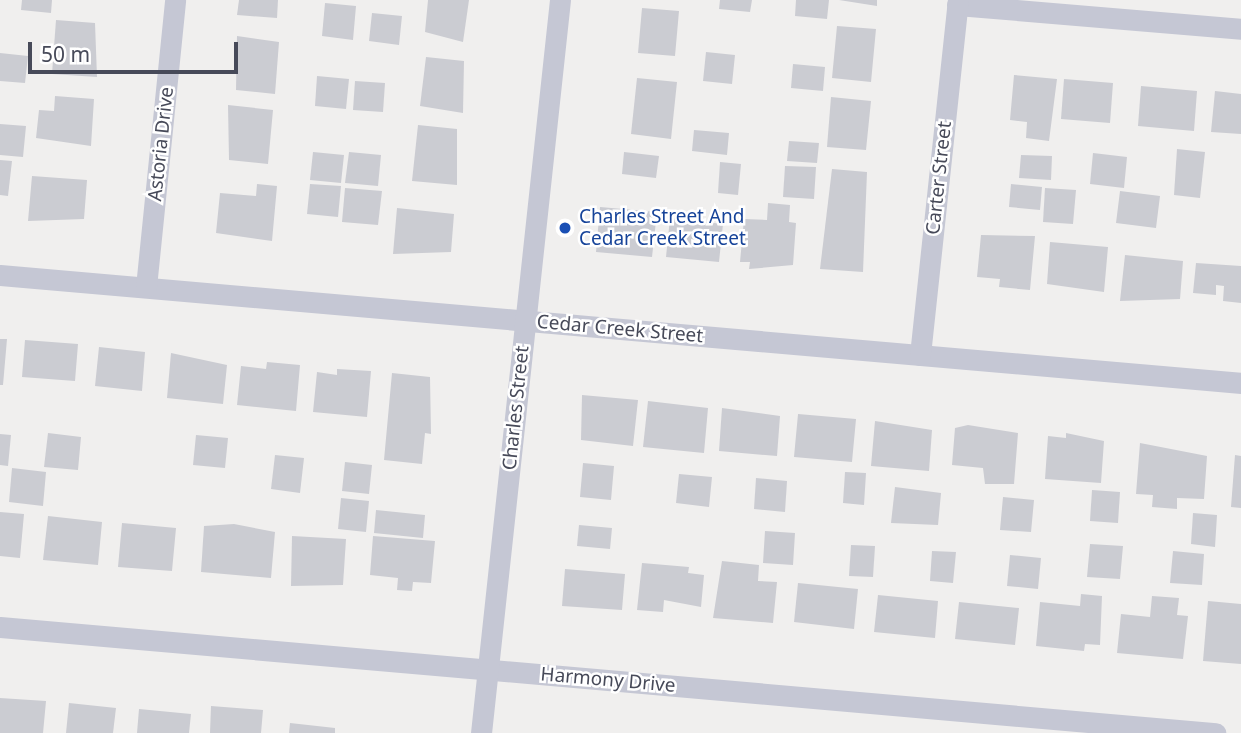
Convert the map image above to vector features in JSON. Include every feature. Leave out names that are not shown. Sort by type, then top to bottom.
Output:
[{"type":"street","name":"Astoria Drive","points":[[146,287],[175,0]]},
{"type":"street","name":"Charles Street","points":[[481,733],[560,0]]},
{"type":"street","points":[[958,2],[1241,29]]},
{"type":"street","name":"Carter Street","points":[[920,355],[958,2]]},
{"type":"street","name":"Cedar Creek Street","points":[[0,275],[1241,383]]},
{"type":"street","name":"Harmony Drive","points":[[0,627],[1215,733]]},
{"type":"building","points":[[22,0],[52,0],[51,13],[21,10]]},
{"type":"building","points":[[239,0],[278,0],[277,18],[237,15]]},
{"type":"building","points":[[428,0],[469,0],[463,42],[425,32]]},
{"type":"building","points":[[720,0],[752,0],[750,12],[719,9]]},
{"type":"building","points":[[796,0],[829,0],[827,19],[795,16]]},
{"type":"building","points":[[839,0],[877,0],[877,6]]},
{"type":"building","points":[[325,3],[356,6],[353,40],[322,36]]},
{"type":"building","points":[[642,8],[679,11],[675,56],[638,53]]},
{"type":"building","points":[[372,13],[402,16],[399,45],[369,41]]},
{"type":"building","points":[[56,20],[95,23],[97,77],[52,74]]},
{"type":"building","points":[[837,26],[876,29],[871,82],[832,78]]},
{"type":"building","points":[[237,36],[279,42],[275,94],[236,90]]},
{"type":"building","points":[[706,52],[735,55],[732,84],[703,81]]},
{"type":"building","points":[[0,53],[28,56],[25,83],[0,81]]},
{"type":"building","points":[[426,57],[464,61],[463,113],[420,106]]},
{"type":"building","points":[[793,64],[825,67],[823,91],[791,88]]},
{"type":"building","points":[[1014,75],[1057,79],[1049,141],[1026,138],[1027,122],[1010,120]]},
{"type":"building","points":[[317,76],[349,79],[346,109],[315,106]]},
{"type":"building","points":[[637,78],[677,82],[671,139],[631,134]]},
{"type":"building","points":[[1064,79],[1113,83],[1110,123],[1061,119]]},
{"type":"building","points":[[355,81],[385,83],[383,112],[353,110]]},
{"type":"building","points":[[1141,86],[1197,91],[1194,131],[1138,126]]},
{"type":"building","points":[[1215,91],[1241,94],[1241,134],[1211,132]]},
{"type":"building","points":[[55,96],[94,99],[91,146],[36,138],[39,110],[54,111]]},
{"type":"building","points":[[831,97],[871,101],[866,150],[827,147]]},
{"type":"building","points":[[228,105],[273,110],[268,164],[229,160]]},
{"type":"building","points":[[0,124],[26,126],[23,157],[0,155]]},
{"type":"building","points":[[418,125],[457,129],[457,185],[412,181]]},
{"type":"building","points":[[694,130],[729,133],[727,155],[692,151]]},
{"type":"building","points":[[789,141],[819,143],[817,163],[787,161]]},
{"type":"building","points":[[1177,149],[1205,152],[1200,198],[1174,195]]},
{"type":"building","points":[[313,152],[344,155],[341,183],[310,180]]},
{"type":"building","points":[[349,152],[381,155],[378,186],[345,183]]},
{"type":"building","points":[[624,152],[659,156],[656,178],[622,174]]},
{"type":"building","points":[[1093,153],[1127,157],[1124,188],[1090,184]]},
{"type":"building","points":[[1021,155],[1052,156],[1051,180],[1019,178]]},
{"type":"building","points":[[0,160],[12,161],[8,196],[0,195]]},
{"type":"building","points":[[720,162],[741,164],[738,195],[718,193]]},
{"type":"building","points":[[785,166],[816,167],[814,199],[783,197]]},
{"type":"building","points":[[832,169],[867,172],[863,272],[820,269]]},
{"type":"building","points":[[32,176],[87,180],[84,219],[28,221]]},
{"type":"building","points":[[257,184],[277,186],[272,241],[216,233],[220,193],[256,196]]},
{"type":"building","points":[[310,184],[341,186],[338,217],[307,214]]},
{"type":"building","points":[[1011,184],[1042,187],[1040,210],[1009,207]]},
{"type":"building","points":[[345,188],[382,191],[378,225],[342,222]]},
{"type":"building","points":[[1045,188],[1076,190],[1073,224],[1043,222]]},
{"type":"building","points":[[1120,191],[1160,196],[1156,228],[1116,223]]},
{"type":"building","points":[[768,203],[790,205],[789,222],[796,223],[793,265],[749,269],[750,262],[740,262],[744,219],[767,220]]},
{"type":"building","points":[[600,207],[657,212],[652,257],[596,252]]},
{"type":"building","points":[[397,208],[454,214],[451,252],[393,254]]},
{"type":"building","points":[[670,218],[723,224],[719,262],[666,257]]},
{"type":"building","points":[[981,235],[1035,236],[1030,290],[999,287],[1000,279],[977,277]]},
{"type":"building","points":[[1050,242],[1108,247],[1104,292],[1047,284]]},
{"type":"building","points":[[1125,255],[1183,261],[1180,299],[1120,301]]},
{"type":"building","points":[[1196,263],[1241,266],[1241,303],[1223,301],[1224,286],[1216,285],[1216,295],[1193,293]]},
{"type":"building","points":[[0,339],[7,339],[3,385],[0,385]]},
{"type":"building","points":[[25,340],[78,344],[75,381],[22,377]]},
{"type":"building","points":[[99,347],[145,352],[142,391],[95,386]]},
{"type":"building","points":[[171,353],[227,365],[223,404],[167,398]]},
{"type":"building","points":[[267,362],[300,365],[296,411],[237,405],[241,366],[266,369]]},
{"type":"building","points":[[337,369],[371,371],[367,417],[313,412],[317,372],[337,375]]},
{"type":"building","points":[[392,373],[430,377],[431,434],[425,433],[422,464],[384,460]]},
{"type":"building","points":[[582,395],[638,400],[633,446],[581,440]]},
{"type":"building","points":[[648,401],[708,408],[704,453],[643,447]]},
{"type":"building","points":[[722,408],[780,416],[777,456],[719,451]]},
{"type":"building","points":[[798,414],[856,419],[852,462],[794,457]]},
{"type":"building","points":[[875,421],[932,430],[929,471],[871,466]]},
{"type":"building","points":[[968,425],[1018,433],[1014,484],[985,484],[983,468],[952,465],[955,428]]},
{"type":"building","points":[[48,433],[81,437],[78,470],[44,467]]},
{"type":"building","points":[[1066,433],[1104,441],[1101,483],[1045,479],[1048,436],[1066,438]]},
{"type":"building","points":[[0,434],[11,435],[8,466],[0,465]]},
{"type":"building","points":[[196,435],[228,438],[225,468],[193,465]]},
{"type":"building","points":[[1140,443],[1207,456],[1204,499],[1177,498],[1177,509],[1152,507],[1153,495],[1136,494]]},
{"type":"building","points":[[275,455],[304,458],[300,493],[271,489]]},
{"type":"building","points":[[1235,455],[1241,456],[1241,508],[1231,507]]},
{"type":"building","points":[[345,462],[372,465],[369,494],[342,491]]},
{"type":"building","points":[[583,463],[614,466],[611,500],[580,497]]},
{"type":"building","points":[[12,468],[46,472],[43,506],[9,502]]},
{"type":"building","points":[[845,472],[866,473],[864,505],[843,503]]},
{"type":"building","points":[[679,474],[712,477],[709,507],[676,503]]},
{"type":"building","points":[[756,478],[787,481],[785,512],[754,509]]},
{"type":"building","points":[[895,487],[941,493],[938,525],[891,523]]},
{"type":"building","points":[[1092,490],[1120,492],[1118,523],[1090,521]]},
{"type":"building","points":[[1003,497],[1034,500],[1031,532],[1000,530]]},
{"type":"building","points":[[341,498],[369,501],[366,532],[338,529]]},
{"type":"building","points":[[376,510],[425,515],[423,538],[374,533]]},
{"type":"building","points":[[0,512],[24,514],[20,558],[0,556]]},
{"type":"building","points":[[1193,513],[1217,515],[1215,547],[1191,544]]},
{"type":"building","points":[[48,516],[102,522],[98,565],[43,560]]},
{"type":"building","points":[[122,523],[176,528],[172,571],[118,567]]},
{"type":"building","points":[[234,524],[275,532],[271,578],[201,572],[204,526]]},
{"type":"building","points":[[579,525],[612,528],[610,549],[577,546]]},
{"type":"building","points":[[765,531],[795,533],[793,565],[763,563]]},
{"type":"building","points":[[292,536],[346,539],[343,585],[291,586]]},
{"type":"building","points":[[373,536],[435,541],[431,583],[413,582],[412,591],[397,590],[398,578],[370,575]]},
{"type":"building","points":[[1090,544],[1123,546],[1120,579],[1087,577]]},
{"type":"building","points":[[851,545],[875,546],[873,577],[849,576]]},
{"type":"building","points":[[932,551],[956,552],[953,583],[930,581]]},
{"type":"building","points":[[1173,551],[1204,554],[1202,585],[1170,583]]},
{"type":"building","points":[[1010,555],[1041,558],[1038,589],[1007,586]]},
{"type":"building","points":[[722,561],[759,565],[758,581],[777,582],[773,623],[713,618]]},
{"type":"building","points":[[642,563],[689,567],[688,573],[704,575],[701,607],[664,600],[663,612],[637,610]]},
{"type":"building","points":[[565,569],[625,574],[622,610],[562,606]]},
{"type":"building","points":[[798,583],[858,589],[854,629],[794,622]]},
{"type":"building","points":[[1081,594],[1102,596],[1100,645],[1085,644],[1084,651],[1036,646],[1040,602],[1080,606]]},
{"type":"building","points":[[878,595],[938,601],[935,638],[874,632]]},
{"type":"building","points":[[1152,596],[1179,598],[1177,615],[1188,616],[1183,659],[1117,653],[1121,614],[1150,617]]},
{"type":"building","points":[[1208,601],[1241,604],[1241,664],[1203,661]]},
{"type":"building","points":[[959,602],[1019,608],[1015,645],[955,639]]},
{"type":"building","points":[[0,698],[46,701],[43,733],[0,733]]},
{"type":"building","points":[[69,703],[116,708],[113,733],[66,733]]},
{"type":"building","points":[[211,706],[263,710],[261,733],[210,733]]},
{"type":"building","points":[[139,709],[191,714],[189,733],[137,733]]},
{"type":"building","points":[[290,723],[335,728],[335,733],[289,733]]},
{"type":"place","name":"Charles Street And Cedar Creek Street","points":[[565,228]]}]
